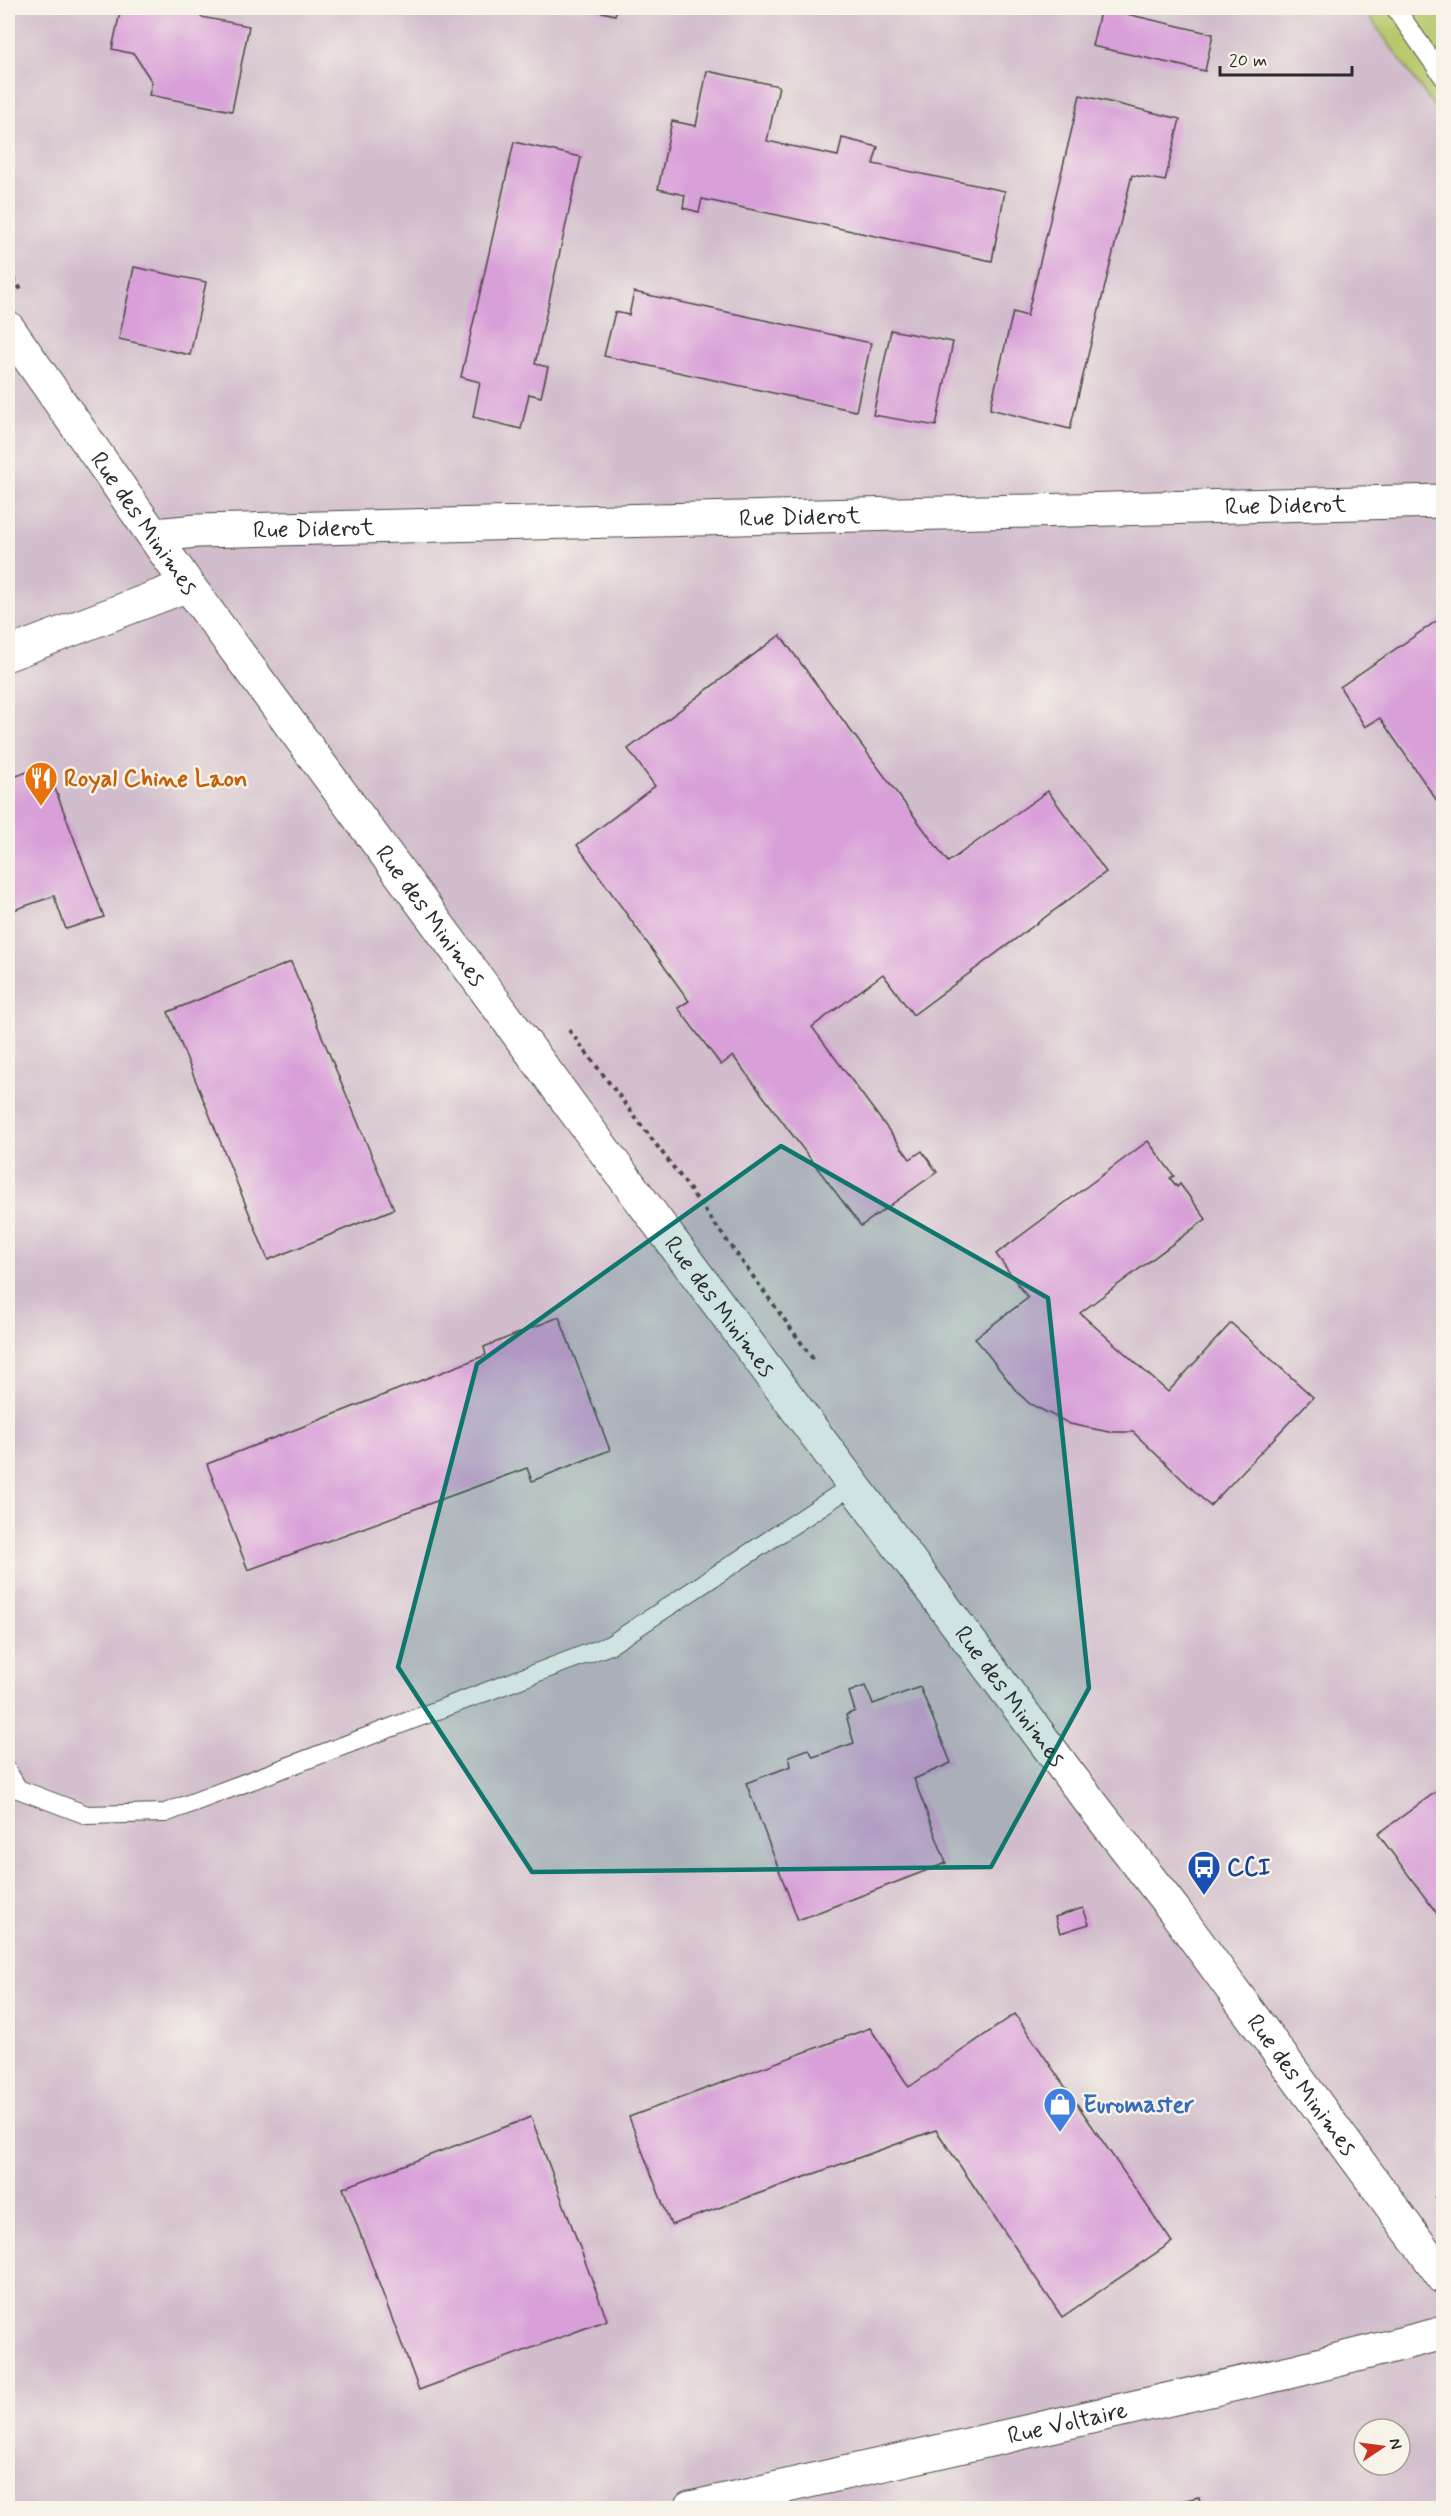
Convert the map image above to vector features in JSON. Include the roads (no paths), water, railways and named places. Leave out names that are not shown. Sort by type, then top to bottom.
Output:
[{"type":"street","name":"Rue des Minimes","points":[[8,328],[188,585],[853,1485],[1063,1767],[1174,1911],[1443,2278]]},
{"type":"street","name":"Rue Diderot","points":[[155,535],[197,531],[1443,501]]},
{"type":"street","points":[[8,654],[188,585]]},
{"type":"street","name":"Rue Voltaire","points":[[690,2508],[1298,2370],[1443,2333]]},
{"type":"lane","points":[[1395,8],[1443,78]]},
{"type":"lane","points":[[8,1772],[18,1789],[87,1815],[165,1813],[610,1645],[853,1485]]},
{"type":"place","name":"Royal Chine Laon","points":[[41,807]]},
{"type":"place","name":"CCI","points":[[1204,1896]]},
{"type":"place","name":"Euromaster","points":[[1060,2133]]}]
